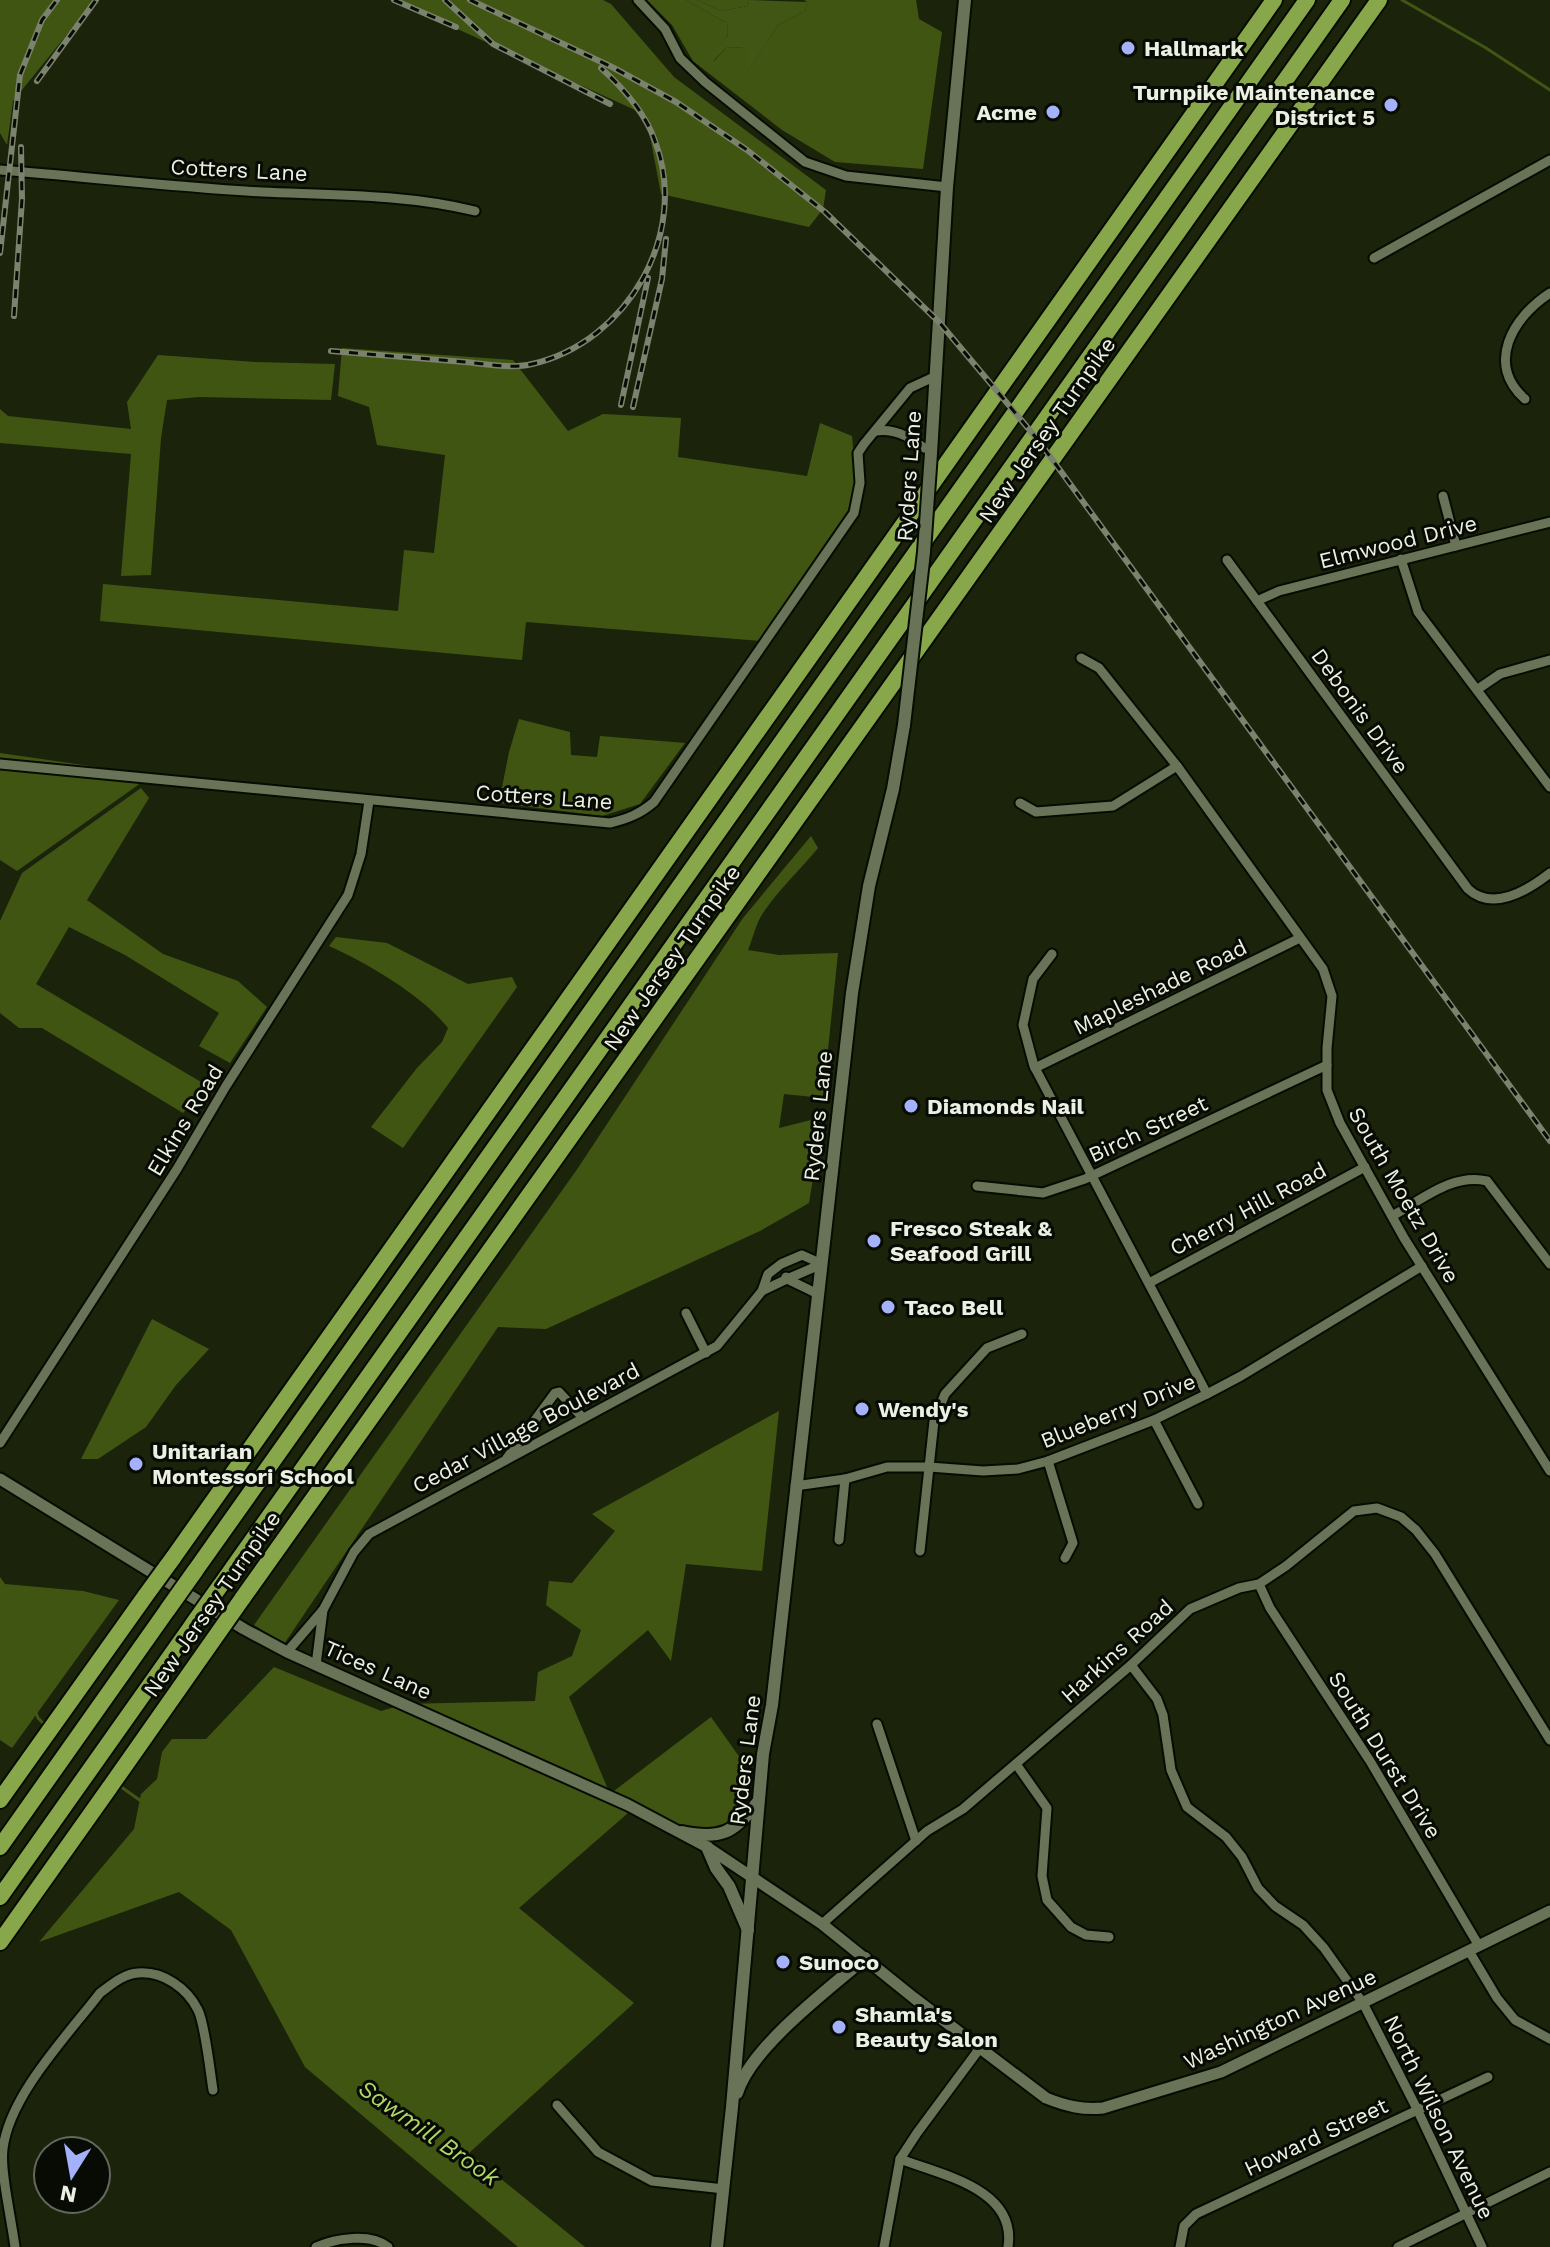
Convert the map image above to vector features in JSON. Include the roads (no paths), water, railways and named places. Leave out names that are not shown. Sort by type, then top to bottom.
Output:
[{"type":"highway","points":[[0,1800],[1274,0]]},
{"type":"highway","name":"New Jersey Turnpike","points":[[0,1847],[1307,0]]},
{"type":"highway","name":"New Jersey Turnpike","points":[[0,1897],[1342,0]]},
{"type":"highway","name":"New Jersey Turnpike","points":[[0,1942],[1379,0]]},
{"type":"main road","name":"Ryders Lane","points":[[718,2244],[758,1800],[772,1705],[862,928],[904,725],[923,567],[947,187],[965,0]]},
{"type":"main road","points":[[682,1832],[703,1837],[725,1833],[743,1820],[758,1800]]},
{"type":"main road","points":[[707,1847],[716,1868],[729,1886],[748,1931]]},
{"type":"main road","points":[[732,2107],[740,2084],[758,2058],[792,2021],[865,1958]]},
{"type":"street","points":[[638,0],[665,29],[680,58],[705,82],[805,162],[846,176],[947,187]]},
{"type":"street","points":[[1374,258],[1550,160]]},
{"type":"street","name":"Cotters Lane","points":[[0,170],[263,192],[320,193],[424,202],[475,211]]},
{"type":"street","points":[[1525,399],[1514,389],[1508,376],[1505,359],[1508,343],[1529,308],[1550,293]]},
{"type":"street","name":"Cotters Lane","points":[[0,764],[610,823],[642,812],[654,802],[854,513],[860,483],[858,453],[898,399],[910,388],[936,376]]},
{"type":"street","points":[[876,431],[888,429],[901,434],[931,453]]},
{"type":"street","points":[[1443,496],[1456,546]]},
{"type":"street","name":"Elmwood Drive","points":[[1257,601],[1279,591],[1550,522]]},
{"type":"street","points":[[1401,559],[1408,589],[1418,612],[1550,787]]},
{"type":"street","name":"Debonis Drive","points":[[1227,560],[1477,897],[1498,900],[1536,884],[1550,873]]},
{"type":"street","name":"South Moetz Drive","points":[[1081,658],[1099,668],[1177,766],[1323,969],[1332,996],[1327,1090],[1340,1123],[1422,1266],[1550,1471]]},
{"type":"street","points":[[1478,689],[1500,674],[1550,660]]},
{"type":"street","points":[[1020,803],[1036,812],[1113,806],[1177,766]]},
{"type":"street","name":"Elkins Road","points":[[0,1443],[177,1169],[348,895],[361,854],[369,801]]},
{"type":"street","name":"Mapleshade Road","points":[[1035,1068],[1300,938]]},
{"type":"street","points":[[1052,954],[1033,979],[1023,1025],[1035,1068],[1207,1394]]},
{"type":"street","name":"Birch Street","points":[[977,1186],[1043,1193],[1092,1175],[1327,1065]]},
{"type":"street","name":"Cherry Hill Road","points":[[1149,1283],[1365,1167]]},
{"type":"street","points":[[1392,1216],[1455,1180],[1471,1178],[1487,1181],[1550,1264]]},
{"type":"street","points":[[818,1294],[787,1279],[781,1264],[802,1255],[822,1264]]},
{"type":"street","name":"Cedar Village Boulevard","points":[[287,1652],[323,1610],[354,1552],[369,1534],[706,1353],[726,1339],[762,1291],[768,1274],[781,1264]]},
{"type":"street","name":"Cedar Village Boulevard","points":[[762,1291],[822,1264]]},
{"type":"street","name":"Blueberry Drive","points":[[795,1486],[845,1479],[887,1467],[983,1471],[1018,1469],[1048,1461],[1154,1420],[1207,1394],[1422,1266]]},
{"type":"street","points":[[686,1313],[706,1353]]},
{"type":"street","points":[[920,1551],[934,1421],[945,1394],[987,1348],[1022,1334]]},
{"type":"street","points":[[506,1459],[555,1393],[559,1392],[583,1418]]},
{"type":"street","points":[[1154,1420],[1198,1504]]},
{"type":"street","points":[[1048,1461],[1073,1543],[1065,1558]]},
{"type":"street","name":"Tices Lane","points":[[0,1479],[244,1629],[287,1652],[628,1805],[682,1832],[751,1876]]},
{"type":"street","points":[[839,1540],[845,1479]]},
{"type":"street","name":"Harkins Road","points":[[822,1924],[916,1841],[963,1809],[1016,1764],[1131,1665],[1190,1609],[1239,1588],[1259,1584],[1354,1511],[1377,1508],[1401,1517],[1416,1530],[1435,1554],[1550,1740]]},
{"type":"street","name":"South Durst Drive","points":[[1259,1584],[1270,1608],[1370,1761],[1474,1949],[1497,1998],[1515,2020],[1550,2039]]},
{"type":"street","name":"Cedar Village Boulevard","points":[[316,1665],[323,1610]]},
{"type":"street","name":"North Wilson Avenue","points":[[1131,1665],[1157,1699],[1163,1715],[1171,1770],[1187,1807],[1226,1837],[1242,1857],[1258,1888],[1275,1906],[1303,1925],[1324,1948],[1363,2003],[1482,2247]]},
{"type":"street","points":[[877,1724],[916,1841]]},
{"type":"street","points":[[1016,1764],[1047,1808],[1042,1876],[1047,1900],[1078,1931],[1086,1935],[1109,1937]]},
{"type":"street","name":"Washington Avenue","points":[[751,1876],[822,1924],[1046,2098],[1065,2106],[1085,2109],[1103,2108],[1221,2072],[1550,1911]]},
{"type":"street","points":[[15,2247],[2,2152],[8,2124],[20,2098],[100,1993],[117,1980],[137,1973],[163,1976],[179,1986],[198,2011],[213,2090]]},
{"type":"street","points":[[884,2247],[900,2159],[980,2048]]},
{"type":"street","name":"Howard Street","points":[[1180,2247],[1184,2226],[1196,2214],[1488,2077]]},
{"type":"street","points":[[557,2105],[598,2152],[652,2181],[724,2189]]},
{"type":"street","points":[[900,2159],[986,2194],[1004,2213],[1008,2247]]},
{"type":"street","points":[[1398,2247],[1550,2172]]},
{"type":"street","points":[[316,2247],[355,2238],[382,2242],[388,2247]]},
{"type":"waterway","points":[[1402,0],[1486,48],[1550,90]]},
{"type":"waterway","name":"Sawmill Brook","points":[[0,1625],[38,1718],[46,1726]]},
{"type":"waterway","name":"Sawmill Brook","points":[[117,1784],[158,1813],[220,1885],[258,1913],[290,1970],[325,2075],[354,2106],[398,2136],[453,2165],[549,2247]]},
{"type":"railway","points":[[0,253],[20,75],[42,20],[57,0]]},
{"type":"railway","points":[[37,81],[96,0]]},
{"type":"railway","points":[[394,0],[456,27]]},
{"type":"railway","points":[[445,0],[493,44],[610,104]]},
{"type":"railway","points":[[470,0],[612,67],[676,102],[747,150],[825,212],[939,322],[1038,440],[1550,1141]]},
{"type":"railway","points":[[331,351],[499,366],[532,364],[566,352],[597,333],[622,308],[643,279],[657,246],[664,212],[664,176],[655,141],[645,120],[625,92],[601,68]]},
{"type":"railway","points":[[14,316],[22,199],[21,147]]},
{"type":"railway","points":[[633,407],[662,279],[666,239]]},
{"type":"railway","points":[[621,405],[648,278]]},
{"type":"place","name":"Hallmark","points":[[1128,48]]},
{"type":"place","name":"Turnpike Maintenance District 5","points":[[1391,105]]},
{"type":"place","name":"Acme","points":[[1053,112]]},
{"type":"place","name":"Diamonds Nail","points":[[911,1106]]},
{"type":"place","name":"Fresco Steak & Seafood Grill","points":[[874,1241]]},
{"type":"place","name":"Taco Bell","points":[[888,1307]]},
{"type":"place","name":"Wendy's","points":[[862,1409]]},
{"type":"place","name":"Unitarian Montessori School","points":[[136,1464]]},
{"type":"place","name":"Sunoco","points":[[783,1962]]},
{"type":"place","name":"Shamla's Beauty Salon","points":[[839,2027]]}]
